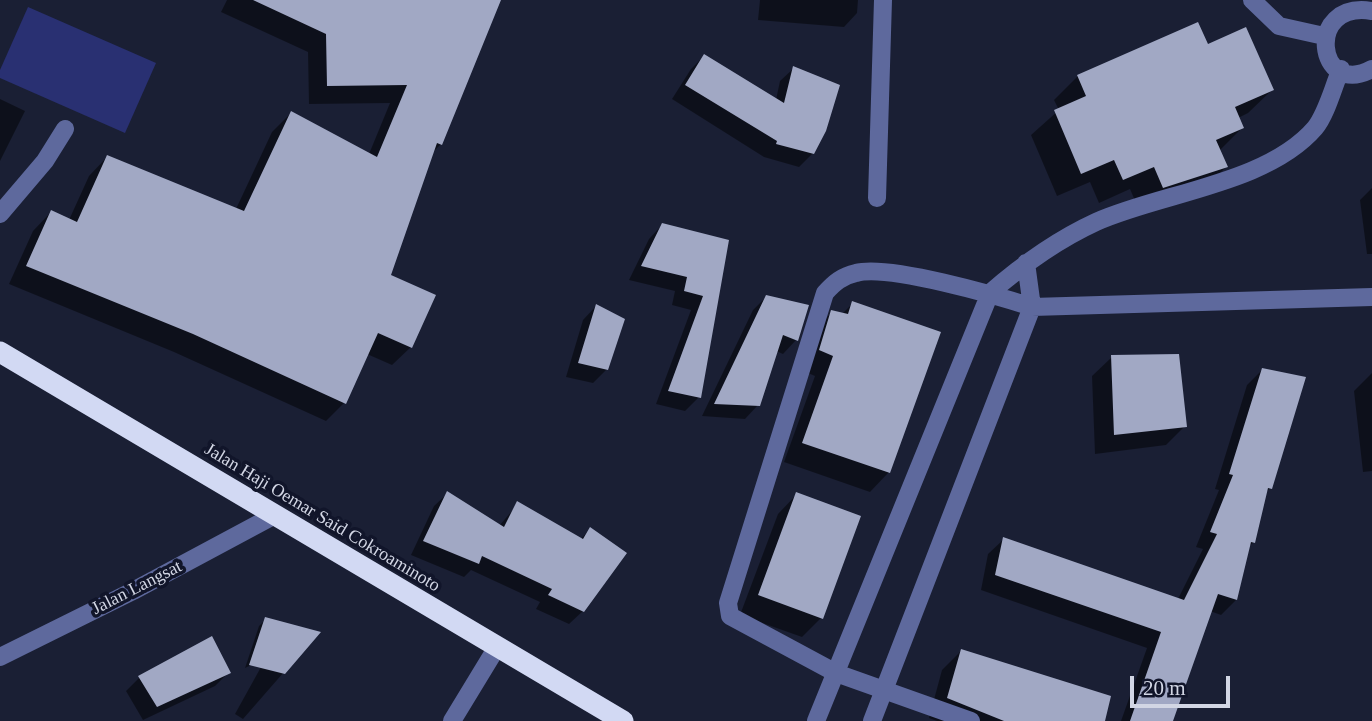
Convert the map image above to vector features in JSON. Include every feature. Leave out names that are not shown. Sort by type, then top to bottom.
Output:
[{"type":"highway","name":"Jalan Haji Oemar Said Cokroaminoto","points":[[0,352],[623,721]]},
{"type":"street","points":[[877,198],[883,0]]},
{"type":"street","points":[[1252,0],[1279,26],[1324,36]]},
{"type":"street","points":[[1372,11],[1348,5],[1328,24],[1324,36],[1325,49],[1331,61],[1341,69],[1353,73],[1372,69]]},
{"type":"street","points":[[816,721],[990,293],[1027,263],[1096,221],[1259,167],[1293,146],[1316,127],[1341,69]]},
{"type":"street","points":[[0,214],[45,161],[65,129]]},
{"type":"street","points":[[872,721],[886,691],[1032,307],[1027,263]]},
{"type":"street","points":[[971,721],[836,673],[730,616],[728,603],[825,293],[838,279],[858,272],[883,272],[990,293],[1032,307],[1372,297]]},
{"type":"street","name":"Jalan Langsat","points":[[0,657],[133,591],[273,516]]},
{"type":"street","points":[[452,721],[497,647]]},
{"type":"shaded area","points":[[28,7],[156,63],[125,133],[0,78],[0,70]]},
{"type":"building","points":[[253,0],[501,0],[442,145],[437,143],[391,275],[436,295],[412,348],[378,333],[346,404],[193,334],[26,266],[51,210],[77,222],[107,155],[244,211],[291,111],[377,157],[407,85],[327,86],[326,34]]},
{"type":"building","points":[[1198,22],[1208,44],[1246,27],[1274,90],[1235,107],[1244,128],[1216,140],[1228,167],[1163,188],[1154,167],[1123,180],[1114,160],[1081,174],[1054,110],[1086,96],[1077,75]]},
{"type":"building","points":[[704,54],[784,103],[793,66],[840,85],[826,131],[814,154],[776,144],[777,141],[685,85]]},
{"type":"building","points":[[662,223],[729,240],[701,398],[668,391],[703,296],[684,291],[687,277],[641,266]]},
{"type":"building","points":[[766,295],[809,305],[798,341],[783,335],[760,406],[714,404]]},
{"type":"building","points":[[852,301],[941,332],[890,473],[802,443],[833,356],[819,350],[831,310],[848,314]]},
{"type":"building","points":[[596,304],[625,319],[608,370],[578,363]]},
{"type":"building","points":[[1179,354],[1187,427],[1114,435],[1111,355]]},
{"type":"building","points":[[1262,368],[1306,377],[1272,489],[1268,488],[1255,543],[1251,542],[1237,600],[1218,594],[1173,721],[1130,721],[1161,632],[995,575],[1003,537],[1184,600],[1217,534],[1210,532],[1233,475],[1229,474]]},
{"type":"building","points":[[447,491],[504,527],[517,501],[583,539],[590,527],[627,553],[584,612],[548,595],[552,589],[482,556],[479,564],[423,541]]},
{"type":"building","points":[[796,492],[861,516],[823,619],[758,595]]},
{"type":"building","points":[[265,617],[321,632],[285,674],[249,665]]},
{"type":"building","points":[[212,636],[231,673],[157,707],[138,676]]},
{"type":"building","points":[[961,649],[1111,696],[1105,721],[1004,721],[947,698]]}]
